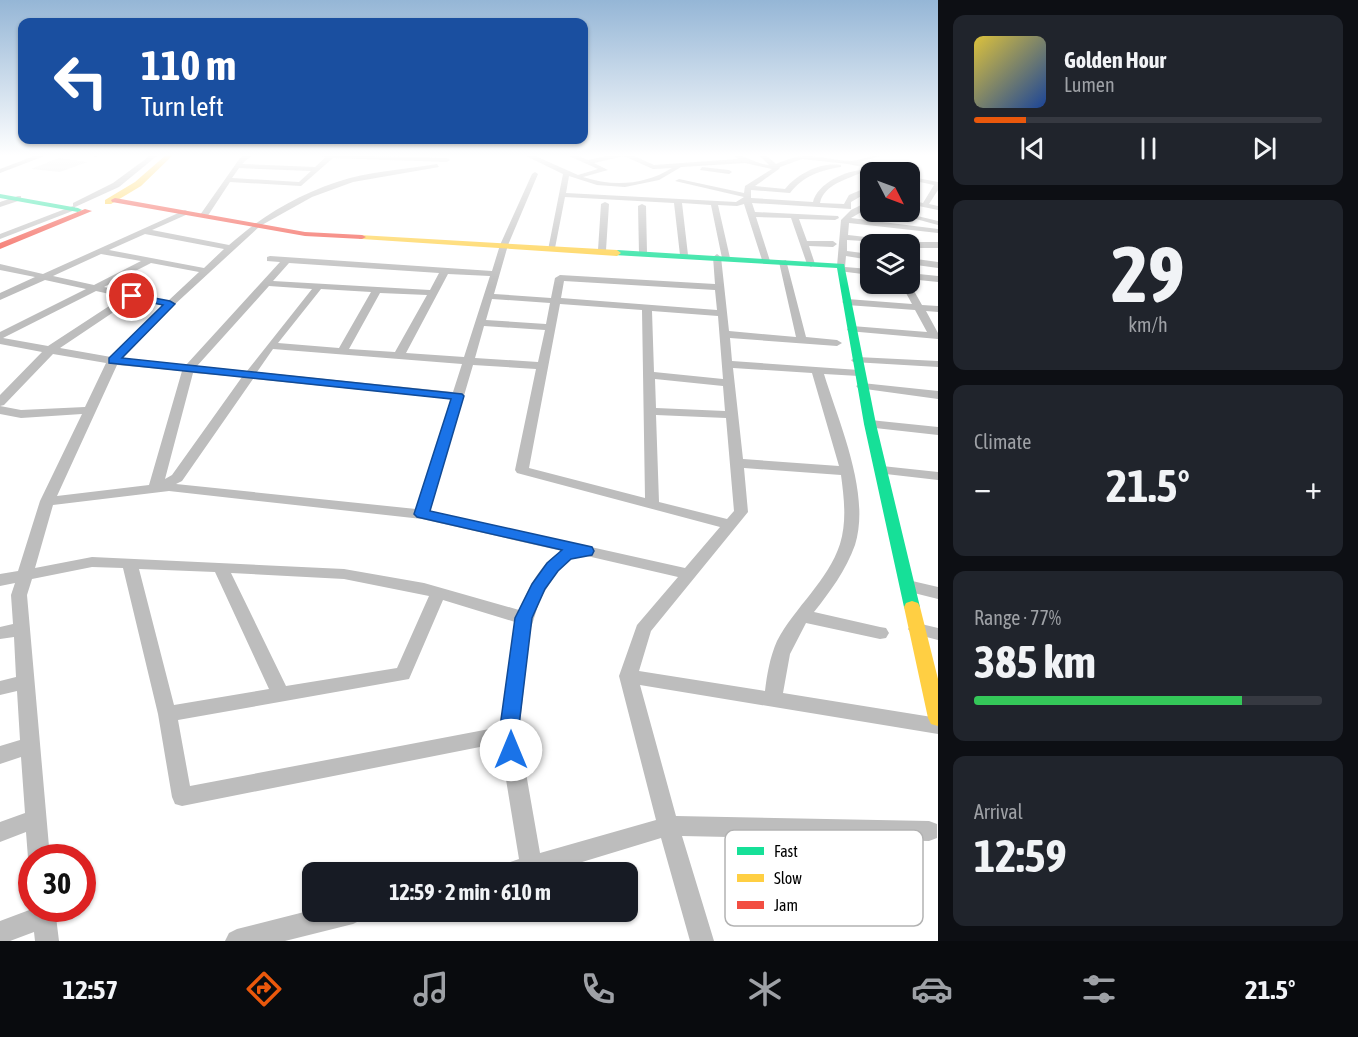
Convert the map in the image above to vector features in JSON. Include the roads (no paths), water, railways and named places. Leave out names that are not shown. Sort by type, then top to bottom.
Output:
[{"type":"street","points":[[0,205],[16,199]]},
{"type":"street","points":[[24,199],[84,208],[115,200],[305,234],[811,264],[839,264],[860,259]]},
{"type":"street","points":[[84,208],[97,199]]},
{"type":"street","points":[[3,240],[103,199]]},
{"type":"street","points":[[204,215],[215,199]]},
{"type":"street","points":[[38,844],[19,595],[47,501],[113,361],[170,304],[257,224],[302,199]]},
{"type":"street","points":[[422,514],[504,245],[525,199]]},
{"type":"street","points":[[561,199],[642,206],[715,206],[737,204],[743,199]]},
{"type":"street","points":[[561,199],[650,200],[678,205]]},
{"type":"street","points":[[551,248],[561,199]]},
{"type":"street","points":[[748,199],[766,261]]},
{"type":"street","points":[[777,199],[848,207],[850,199]]},
{"type":"street","points":[[816,204],[817,199]]},
{"type":"street","points":[[925,205],[929,199]]},
{"type":"street","points":[[602,250],[605,204]]},
{"type":"street","points":[[920,204],[938,208]]},
{"type":"street","points":[[678,205],[684,255]]},
{"type":"street","points":[[642,206],[643,253]]},
{"type":"street","points":[[702,941],[668,826],[628,676],[643,629],[741,512],[722,313],[721,257],[715,206]]},
{"type":"street","points":[[628,676],[926,722],[917,629],[882,470],[854,373],[852,329],[839,264],[845,220],[860,209]]},
{"type":"street","points":[[0,297],[185,212]]},
{"type":"street","points":[[752,214],[835,218]]},
{"type":"street","points":[[794,216],[811,264]]},
{"type":"street","points":[[920,218],[938,223]]},
{"type":"street","points":[[845,220],[938,231]]},
{"type":"street","points":[[144,231],[231,248]]},
{"type":"street","points":[[844,237],[860,239]]},
{"type":"street","points":[[803,243],[834,244]]},
{"type":"street","points":[[920,245],[938,245]]},
{"type":"street","points":[[100,251],[206,271]]},
{"type":"street","points":[[270,259],[495,274]]},
{"type":"street","points":[[0,336],[150,260]]},
{"type":"street","points":[[155,489],[189,368],[287,260]]},
{"type":"street","points":[[783,262],[802,340]]},
{"type":"street","points":[[920,263],[938,265]]},
{"type":"street","points":[[839,264],[860,269]]},
{"type":"street","points":[[0,267],[170,304]]},
{"type":"street","points":[[399,356],[445,270]]},
{"type":"street","points":[[920,277],[938,279]]},
{"type":"street","points":[[720,287],[560,278],[522,470],[730,525]]},
{"type":"street","points":[[266,283],[433,293]]},
{"type":"street","points":[[155,489],[177,477],[270,346],[319,286]]},
{"type":"street","points":[[342,352],[377,290]]},
{"type":"street","points":[[911,294],[936,335]]},
{"type":"street","points":[[0,402],[50,350],[132,296]]},
{"type":"street","points":[[488,296],[722,313]]},
{"type":"street","points":[[847,302],[938,309]]},
{"type":"street","points":[[647,308],[652,504]]},
{"type":"street","points":[[481,322],[550,327]]},
{"type":"street","points":[[852,329],[936,335]]},
{"type":"street","points":[[724,334],[837,343]]},
{"type":"street","points":[[0,341],[113,361],[458,396]]},
{"type":"street","points":[[270,346],[542,366]]},
{"type":"street","points":[[727,364],[854,373],[938,395]]},
{"type":"street","points":[[854,373],[938,364]]},
{"type":"street","points":[[773,699],[780,654],[803,616],[832,577],[851,537],[853,501],[847,471],[817,370]]},
{"type":"street","points":[[649,375],[729,383]]},
{"type":"street","points":[[0,410],[21,414],[90,410]]},
{"type":"street","points":[[650,411],[732,415]]},
{"type":"street","points":[[870,424],[938,431]]},
{"type":"street","points":[[736,463],[847,471]]},
{"type":"street","points":[[882,470],[938,476]]},
{"type":"street","points":[[47,501],[169,487],[422,514],[689,574]]},
{"type":"street","points":[[530,862],[509,734],[524,618],[538,588],[552,567],[566,554],[587,551]]},
{"type":"street","points":[[0,580],[92,562],[344,574],[438,593],[524,618]]},
{"type":"street","points":[[130,563],[167,714],[182,796],[509,734]]},
{"type":"street","points":[[220,567],[280,694]]},
{"type":"street","points":[[908,586],[938,593]]},
{"type":"street","points":[[167,714],[403,674],[438,593]]},
{"type":"street","points":[[803,616],[880,633]]},
{"type":"street","points":[[0,633],[21,629]]},
{"type":"street","points":[[917,629],[938,634]]},
{"type":"street","points":[[0,688],[26,682]]},
{"type":"street","points":[[0,755],[31,745]]},
{"type":"street","points":[[0,832],[36,819]]},
{"type":"street","points":[[551,862],[668,826],[877,830]]},
{"type":"street","points":[[923,831],[929,831]]},
{"type":"street","points":[[0,933],[24,922]]},
{"type":"street","points":[[44,922],[47,941]]},
{"type":"street","points":[[237,941],[313,922]]}]
